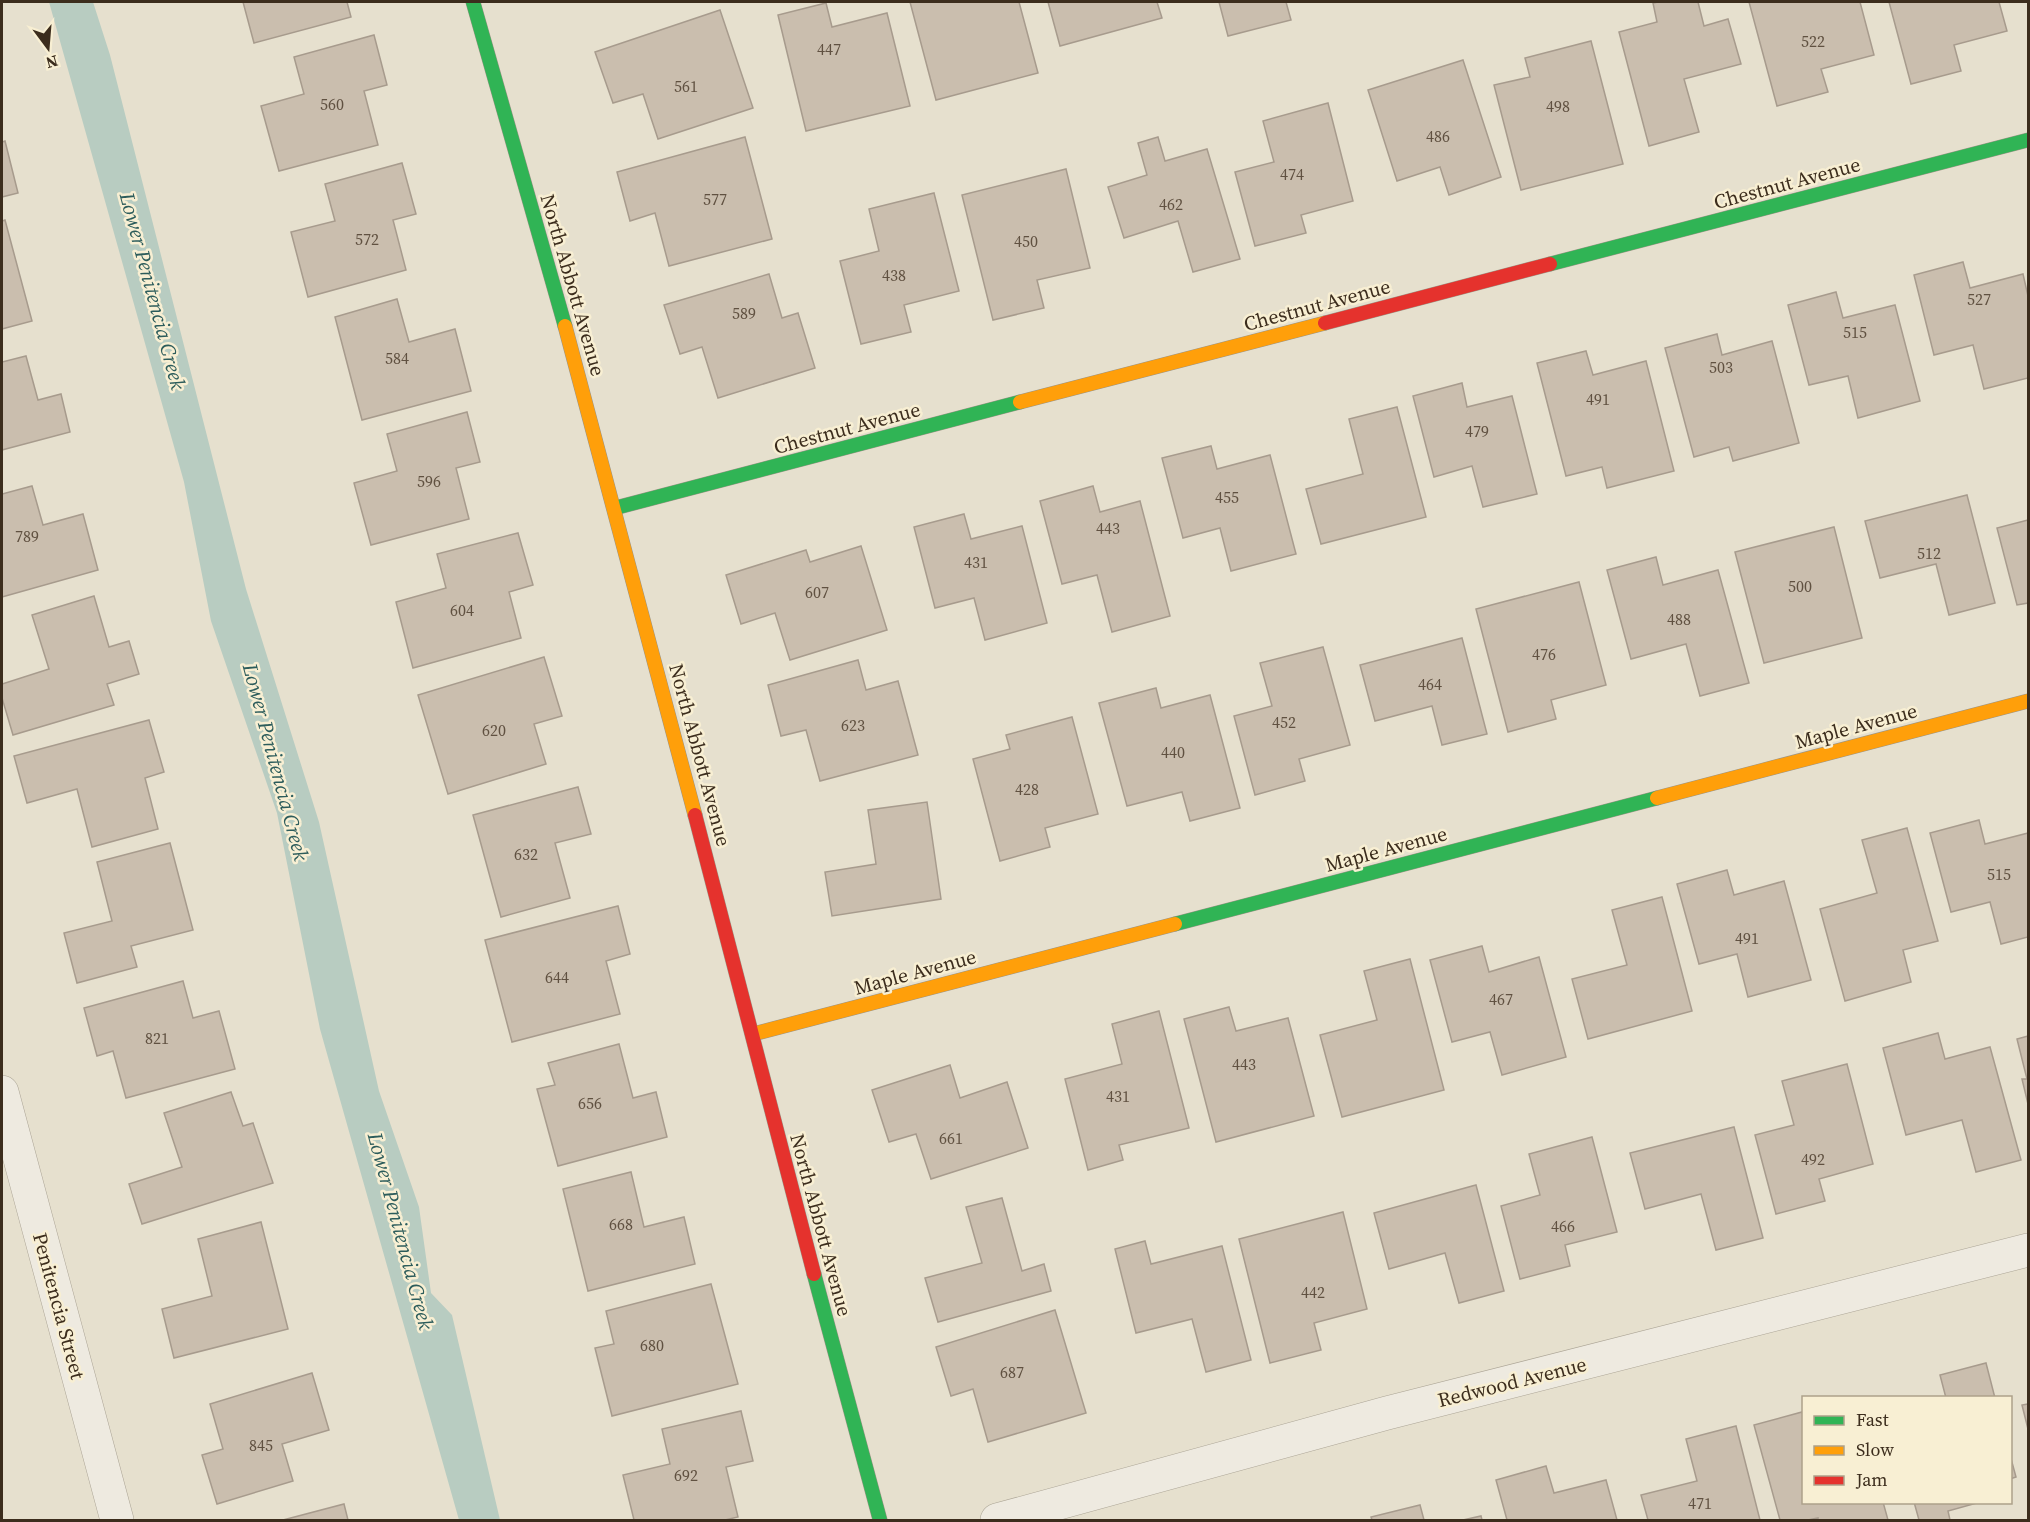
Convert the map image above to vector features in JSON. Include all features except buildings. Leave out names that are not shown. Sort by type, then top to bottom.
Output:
[{"type":"street","name":"North Abbott Avenue","points":[[473,2],[615,508],[753,1034],[785,1170],[880,1521]]},
{"type":"street","name":"Chestnut Avenue","points":[[615,508],[2028,140]]},
{"type":"street","name":"Maple Avenue","points":[[753,1034],[2028,701]]},
{"type":"street","name":"Penitencia Street","points":[[2,1092],[117,1521]]},
{"type":"street","name":"Redwood Avenue","points":[[997,1521],[1398,1410],[2028,1250]]},
{"type":"water","name":"Lower Penitencia Creek","points":[[49,2],[93,2],[110,55],[246,589],[319,822],[379,1091],[419,1207],[431,1293],[452,1315],[500,1520],[459,1520],[320,1029],[277,813],[211,621],[184,482]]},
{"type":"traffic: fast","points":[[473,2],[565,326]]},
{"type":"traffic: fast","points":[[1550,264],[2028,140]]},
{"type":"traffic: fast","points":[[615,508],[1020,402]]},
{"type":"traffic: fast","points":[[1175,924],[1657,798]]},
{"type":"traffic: fast","points":[[814,1274],[880,1520]]},
{"type":"traffic: slow","points":[[1020,402],[1325,323]]},
{"type":"traffic: slow","points":[[565,326],[695,815]]},
{"type":"traffic: slow","points":[[1657,798],[2028,701]]},
{"type":"traffic: slow","points":[[753,1034],[1175,924]]},
{"type":"traffic: jam","points":[[1325,323],[1550,264]]},
{"type":"traffic: jam","points":[[695,815],[814,1274]]}]
